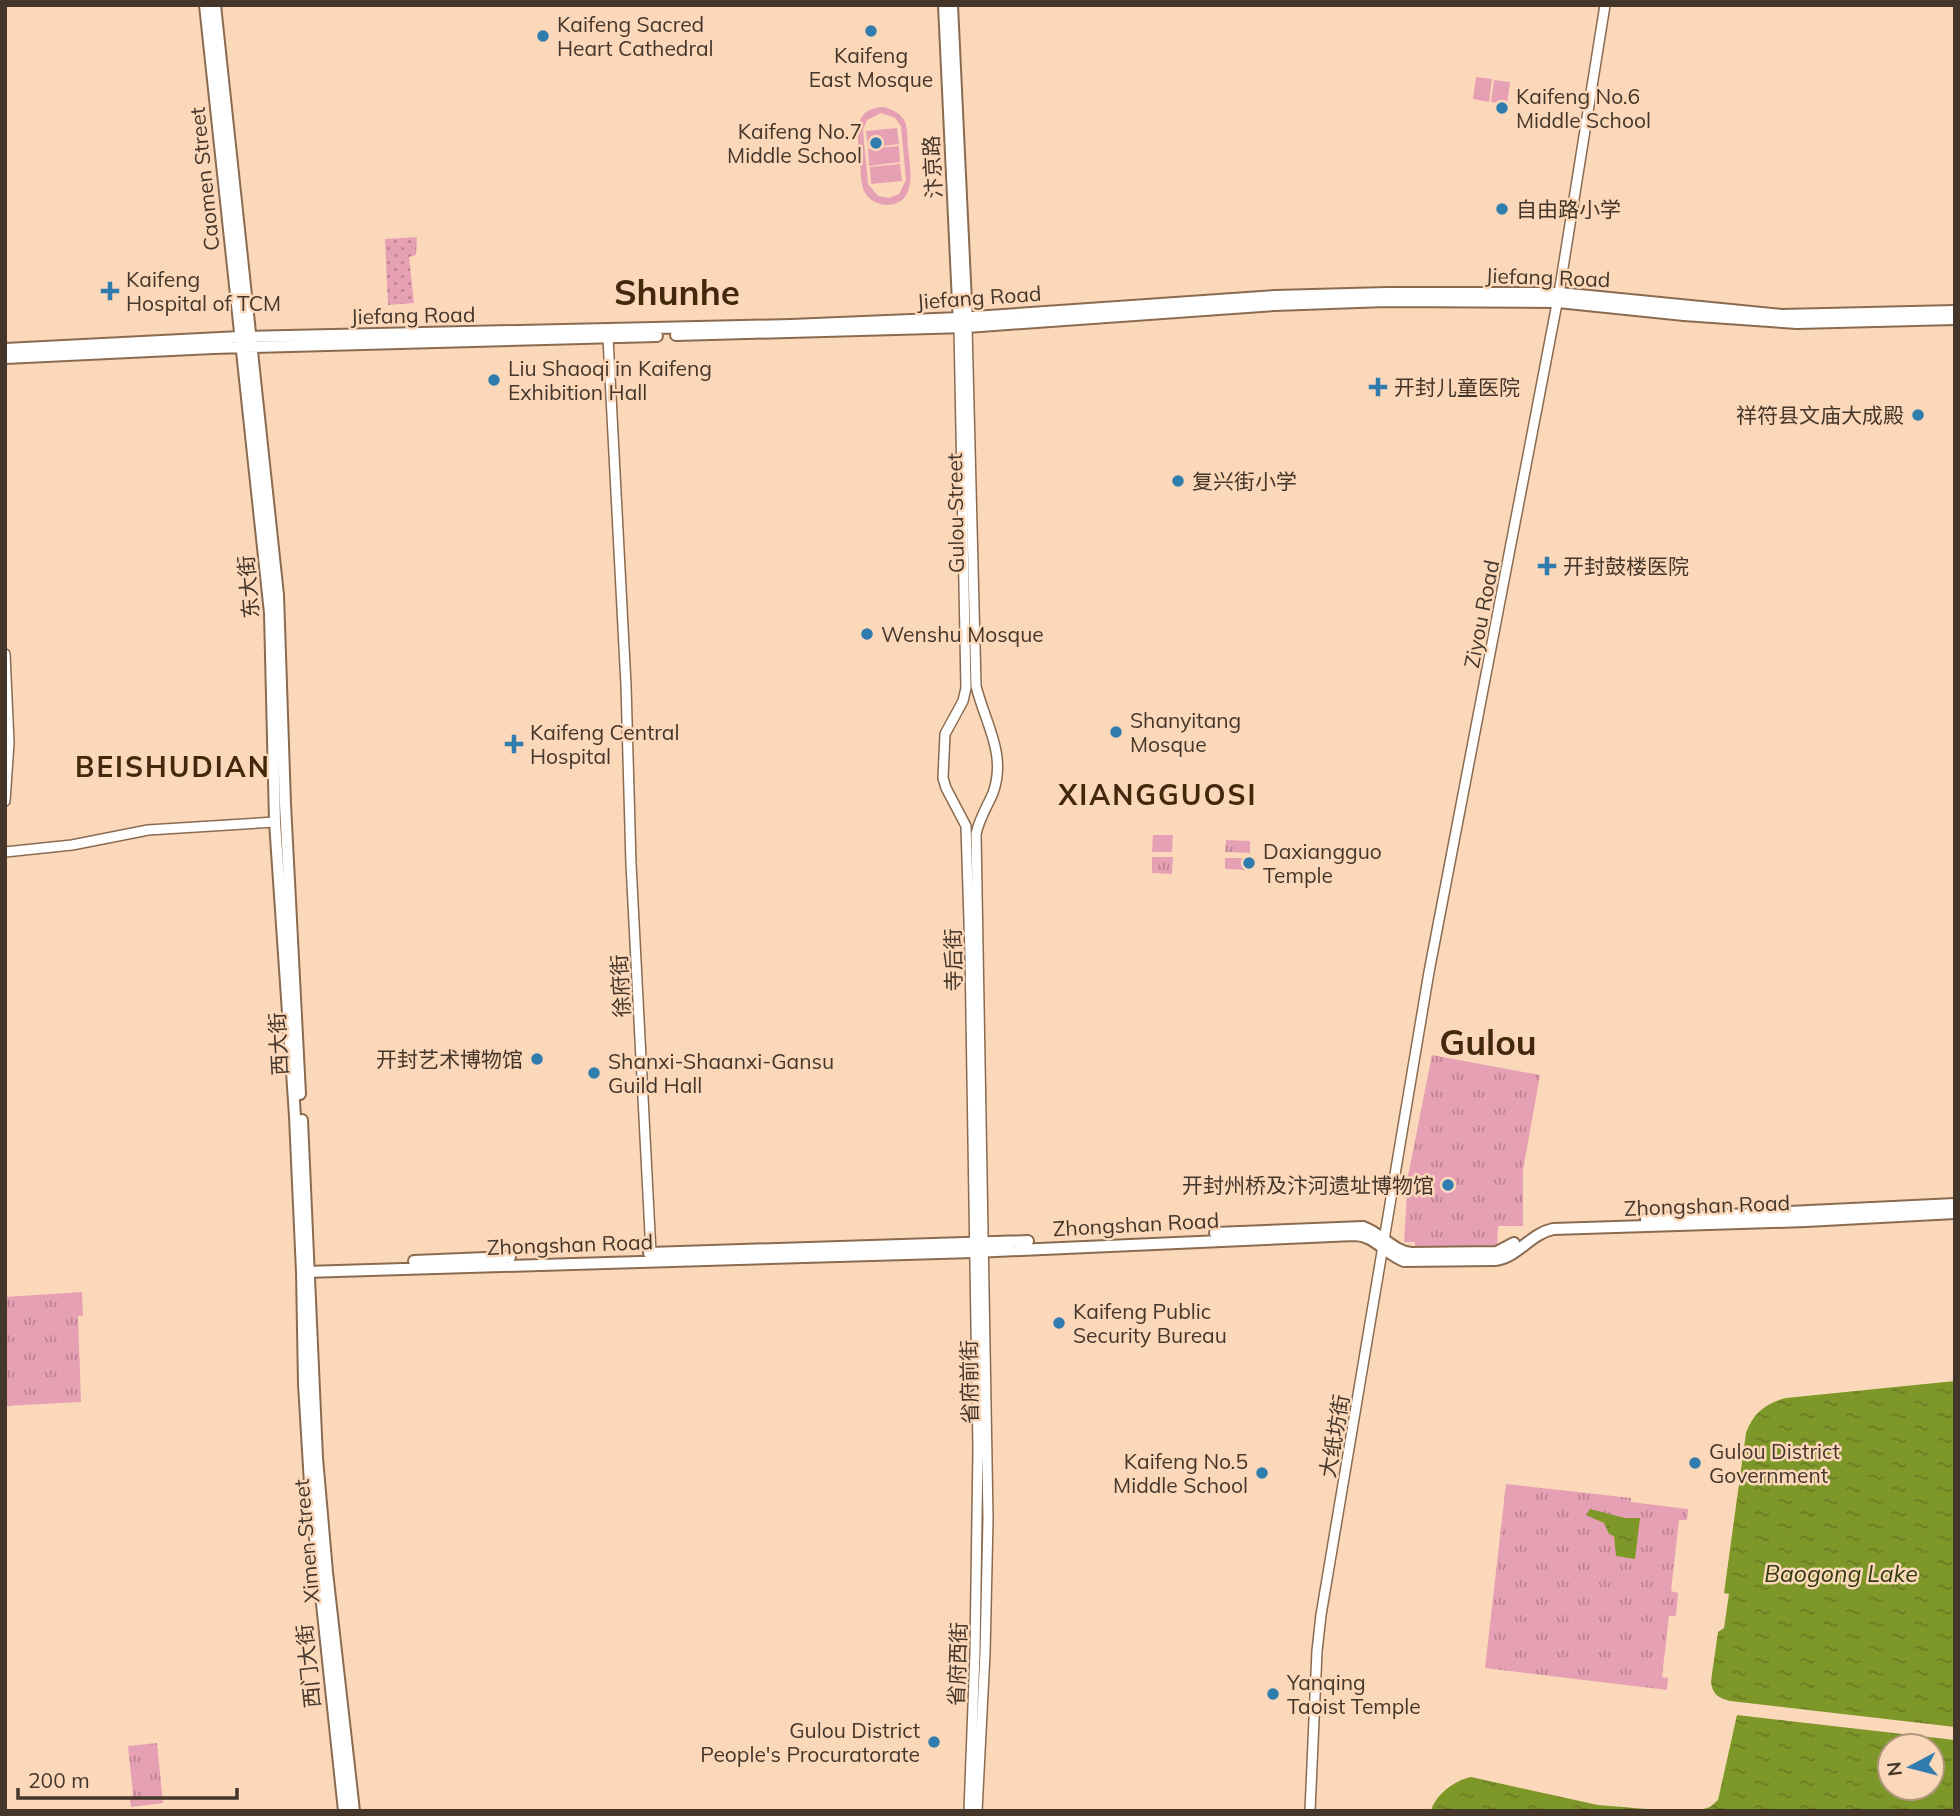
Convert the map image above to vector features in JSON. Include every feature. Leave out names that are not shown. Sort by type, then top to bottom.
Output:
[{"type":"main road","name":"Caomen Street","points":[[205,5],[246,343]]},
{"type":"main road","name":"Caomen Street","points":[[215,5],[246,343]]},
{"type":"main road","name":"汴京路","points":[[944,5],[963,322]]},
{"type":"main road","name":"汴京路","points":[[952,5],[963,322]]},
{"type":"main road","name":"Jiefang Road","points":[[5,358],[246,343],[608,338],[1386,301],[1558,298],[1782,315],[1955,311]]},
{"type":"main road","name":"Jiefang Road","points":[[1558,298],[1782,323],[1955,320]]},
{"type":"main road","name":"Jiefang Road","points":[[5,349],[963,322]]},
{"type":"main road","name":"东大街","points":[[246,343],[270,613],[280,822]]},
{"type":"main road","name":"西大街","points":[[280,822],[306,1269]]},
{"type":"main road","name":"Zhongshan Road","points":[[306,1269],[979,1247],[1356,1226],[1367,1228],[1408,1253],[1497,1252],[1535,1227],[1553,1222],[1955,1204]]},
{"type":"main road","name":"Zhongshan Road","points":[[1386,1239],[1396,1258],[1408,1262],[1495,1260],[1506,1257],[1535,1235],[1553,1229],[1955,1213]]},
{"type":"main road","name":"Zhongshan Road","points":[[306,1269],[651,1253],[979,1247]]},
{"type":"main road","name":"西门大街","points":[[306,1269],[304,1384],[311,1500],[344,1811]]},
{"type":"main road","name":"Ximen Street","points":[[306,1269],[321,1508],[354,1811]]},
{"type":"street","name":"Ziyou Road","points":[[1386,1239],[1429,972],[1558,298],[1605,5]]},
{"type":"street","name":"Gulou Street","points":[[963,322],[966,679]]},
{"type":"street","name":"Gulou Street","points":[[963,322],[976,687],[980,698]]},
{"type":"street","name":"徐府街","points":[[608,338],[651,1253]]},
{"type":"street","points":[[5,654],[9,743],[5,801]]},
{"type":"street","name":"寺后街","points":[[966,679],[962,701],[945,734],[943,778],[965,820],[967,834],[979,1247]]},
{"type":"street","name":"寺后街","points":[[979,1247],[976,834],[979,820],[992,794],[997,759],[994,735],[980,698]]},
{"type":"street","points":[[5,852],[63,846],[148,830],[280,822]]},
{"type":"street","name":"大纸坊街","points":[[1310,1811],[1317,1651],[1386,1239]]},
{"type":"street","name":"省府前街","points":[[979,1247],[983,1519]]},
{"type":"street","name":"省府西街","points":[[969,1811],[983,1519]]},
{"type":"street","name":"省府西街","points":[[977,1811],[985,1653],[983,1519]]},
{"type":"green space","points":[[1476,77],[1492,79],[1489,102],[1473,99]]},
{"type":"green space","points":[[1494,80],[1510,82],[1507,104],[1491,102]]},
{"type":"green space","points":[[883,107],[896,112],[907,128],[910,183],[904,198],[898,203],[888,205],[869,198],[861,182],[858,126],[865,113]],"holes":[[[881,113],[895,118],[901,126],[906,180],[899,194],[889,198],[878,196],[868,184],[863,130],[867,120]]]},
{"type":"green space","points":[[897,128],[899,144],[868,148],[866,131]]},
{"type":"green space","points":[[899,146],[900,162],[869,166],[868,149]]},
{"type":"green space","points":[[900,164],[902,181],[871,184],[870,167]]},
{"type":"green space","points":[[417,237],[416,255],[409,257],[414,303],[388,305],[385,239]]},
{"type":"green space","points":[[1153,835],[1173,835],[1172,852],[1152,852]]},
{"type":"green space","points":[[1226,840],[1250,841],[1250,853],[1225,852]]},
{"type":"green space","points":[[1152,857],[1173,857],[1172,874],[1152,873]]},
{"type":"green space","points":[[1225,858],[1250,858],[1249,870],[1225,869]]},
{"type":"green space","points":[[1432,1055],[1540,1075],[1523,1170],[1523,1226],[1498,1226],[1497,1246],[1415,1246],[1415,1242],[1404,1242],[1408,1176]]},
{"type":"green space","points":[[82,1292],[83,1316],[78,1316],[81,1402],[5,1406],[5,1297]]},
{"type":"green space","points":[[1506,1484],[1631,1498],[1631,1502],[1688,1509],[1687,1520],[1679,1520],[1671,1591],[1678,1593],[1676,1616],[1669,1616],[1662,1677],[1668,1678],[1667,1690],[1485,1668]]},
{"type":"green space","points":[[157,1743],[163,1803],[131,1807],[130,1799],[133,1795],[128,1746]]},
{"type":"water","name":"Baogong Lake","points":[[1955,1381],[1955,1727],[1730,1701],[1719,1697],[1714,1692],[1711,1681],[1718,1632],[1724,1628],[1729,1594],[1724,1593],[1746,1433],[1756,1414],[1766,1406],[1786,1398]]},
{"type":"water","points":[[1590,1509],[1625,1518],[1640,1518],[1635,1559],[1616,1556],[1614,1536],[1609,1534],[1604,1523],[1586,1515]]},
{"type":"water","points":[[1737,1715],[1885,1732],[1876,1732],[1876,1802],[1946,1802],[1946,1739],[1955,1740],[1955,1811],[1697,1811],[1710,1807],[1718,1800]]},
{"type":"water","points":[[1471,1777],[1598,1805],[1671,1811],[1431,1811],[1446,1789]]},
{"type":"place","name":"Kaifeng East Mosque","points":[[871,31]]},
{"type":"place","name":"Kaifeng Sacred Heart Cathedral","points":[[543,36]]},
{"type":"place","name":"Kaifeng No.6 Middle School","points":[[1502,108]]},
{"type":"place","name":"Kaifeng No.7 Middle School","points":[[876,143]]},
{"type":"place","name":"自由路小学","points":[[1502,209]]},
{"type":"place","name":"Kaifeng Hospital of TCM","points":[[110,291]]},
{"type":"place","name":"Liu Shaoqi in Kaifeng Exhibition Hall","points":[[494,380]]},
{"type":"place","name":"开封儿童医院","points":[[1378,387]]},
{"type":"place","name":"祥符县文庙大成殿","points":[[1918,415]]},
{"type":"place","name":"复兴街小学","points":[[1178,481]]},
{"type":"place","name":"开封鼓楼医院","points":[[1547,566]]},
{"type":"place","name":"Wenshu Mosque","points":[[867,634]]},
{"type":"place","name":"Shanyitang Mosque","points":[[1116,732]]},
{"type":"place","name":"Kaifeng Central Hospital","points":[[514,744]]},
{"type":"place","name":"Daxiangguo Temple","points":[[1249,863]]},
{"type":"place","name":"开封艺术博物馆","points":[[537,1059]]},
{"type":"place","name":"Shanxi-Shaanxi-Gansu Guild Hall","points":[[594,1073]]},
{"type":"place","name":"开封州桥及汴河遗址博物馆","points":[[1448,1185]]},
{"type":"place","name":"Kaifeng Public Security Bureau","points":[[1059,1323]]},
{"type":"place","name":"Gulou District Government","points":[[1695,1463]]},
{"type":"place","name":"Kaifeng No.5 Middle School","points":[[1262,1473]]},
{"type":"place","name":"Yanqing Taoist Temple","points":[[1273,1694]]},
{"type":"place","name":"Gulou District People's Procuratorate","points":[[934,1742]]},
{"type":"district","name":"Shunhe","points":[[677,292]]},
{"type":"district","name":"BEISHUDIAN","points":[[173,766]]},
{"type":"district","name":"XIANGGUOSI","points":[[1158,794]]},
{"type":"district","name":"Gulou","points":[[1488,1042]]}]
